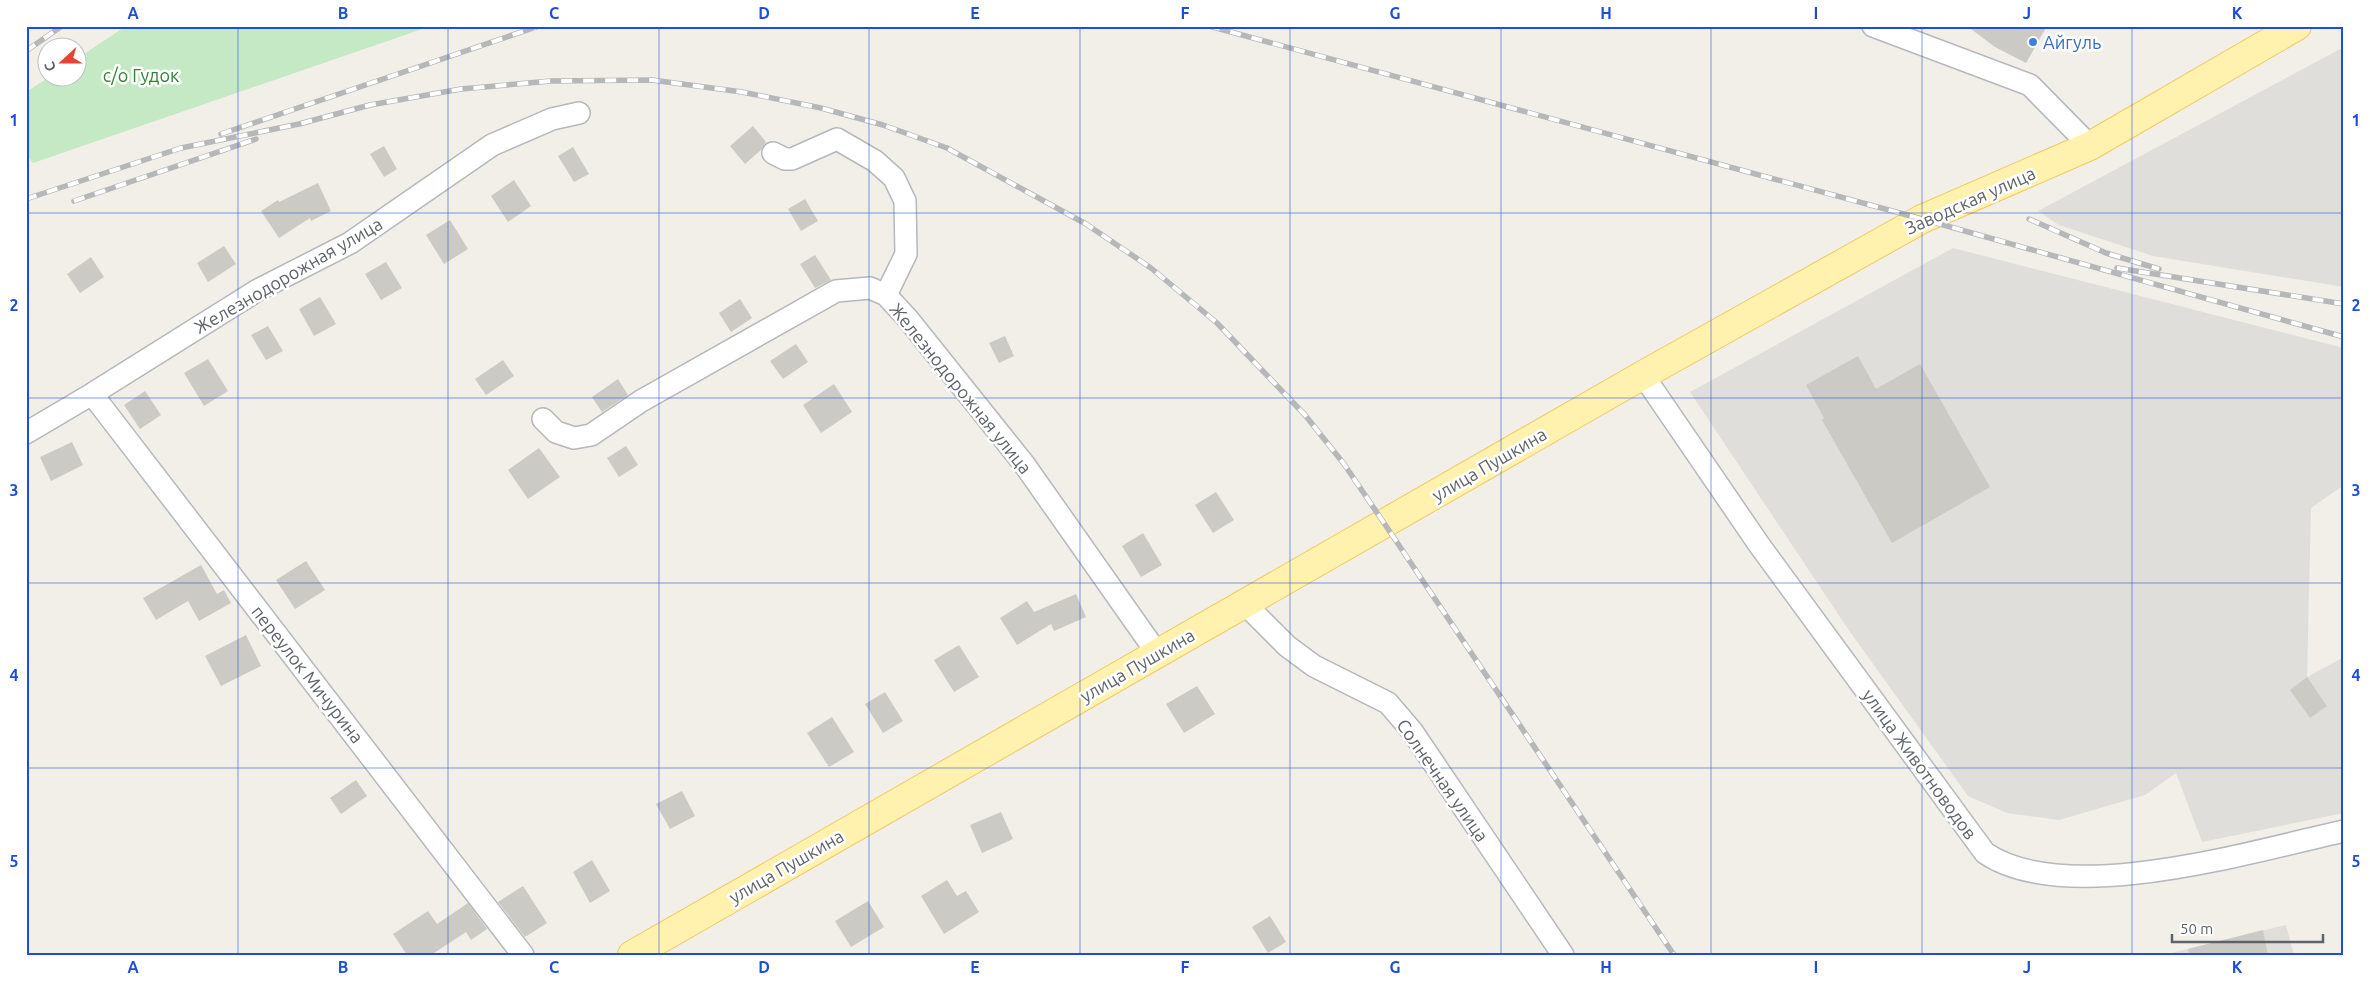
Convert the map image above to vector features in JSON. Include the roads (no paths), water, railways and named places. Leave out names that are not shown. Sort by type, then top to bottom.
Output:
[{"type":"main road","name":"Заводская улица","points":[[1643,375],[1922,219],[2090,146],[2297,26]]},
{"type":"main road","name":"улица Пушкина","points":[[632,955],[1643,375]]},
{"type":"street","points":[[1873,26],[2030,85],[2090,146]]},
{"type":"street","name":"Железнодорожная улица","points":[[26,433],[258,290],[350,243],[492,145],[552,119],[579,113]]},
{"type":"street","points":[[773,153],[785,159],[792,159],[837,139],[875,161],[894,178],[905,200],[906,254],[886,295]]},
{"type":"street","name":"Железнодорожная улица","points":[[543,419],[556,432],[574,438],[591,436],[641,401],[836,291],[870,288],[886,295],[908,319],[1024,464],[1157,654]]},
{"type":"street","name":"улица Животноводов","points":[[1643,375],[1772,562],[1985,853],[1997,861],[2035,872],[2083,877],[2160,871],[2344,831]]},
{"type":"street","name":"переулок Мичурина","points":[[92,394],[523,955]]},
{"type":"street","name":"Солнечная улица","points":[[1244,603],[1287,646],[1314,666],[1388,703],[1412,731],[1562,955]]},
{"type":"railway","points":[[26,51],[62,26]]},
{"type":"railway","points":[[221,134],[539,26]]},
{"type":"railway","points":[[1209,26],[1922,219],[2344,337]]},
{"type":"railway","points":[[26,199],[181,148],[299,124],[370,105],[461,89],[551,81],[652,80],[742,92],[821,108],[883,125],[947,148],[1086,224],[1151,268],[1217,323],[1305,415],[1344,464],[1674,955]]},
{"type":"railway","points":[[74,201],[256,139]]},
{"type":"railway","points":[[2029,219],[2106,253],[2159,269]]},
{"type":"railway","points":[[2117,268],[2344,304]]},
{"type":"place","name":"Айгуль","points":[[2033,42]]},
{"type":"park label","name":"с/о Гудок","points":[[141,75]]}]
